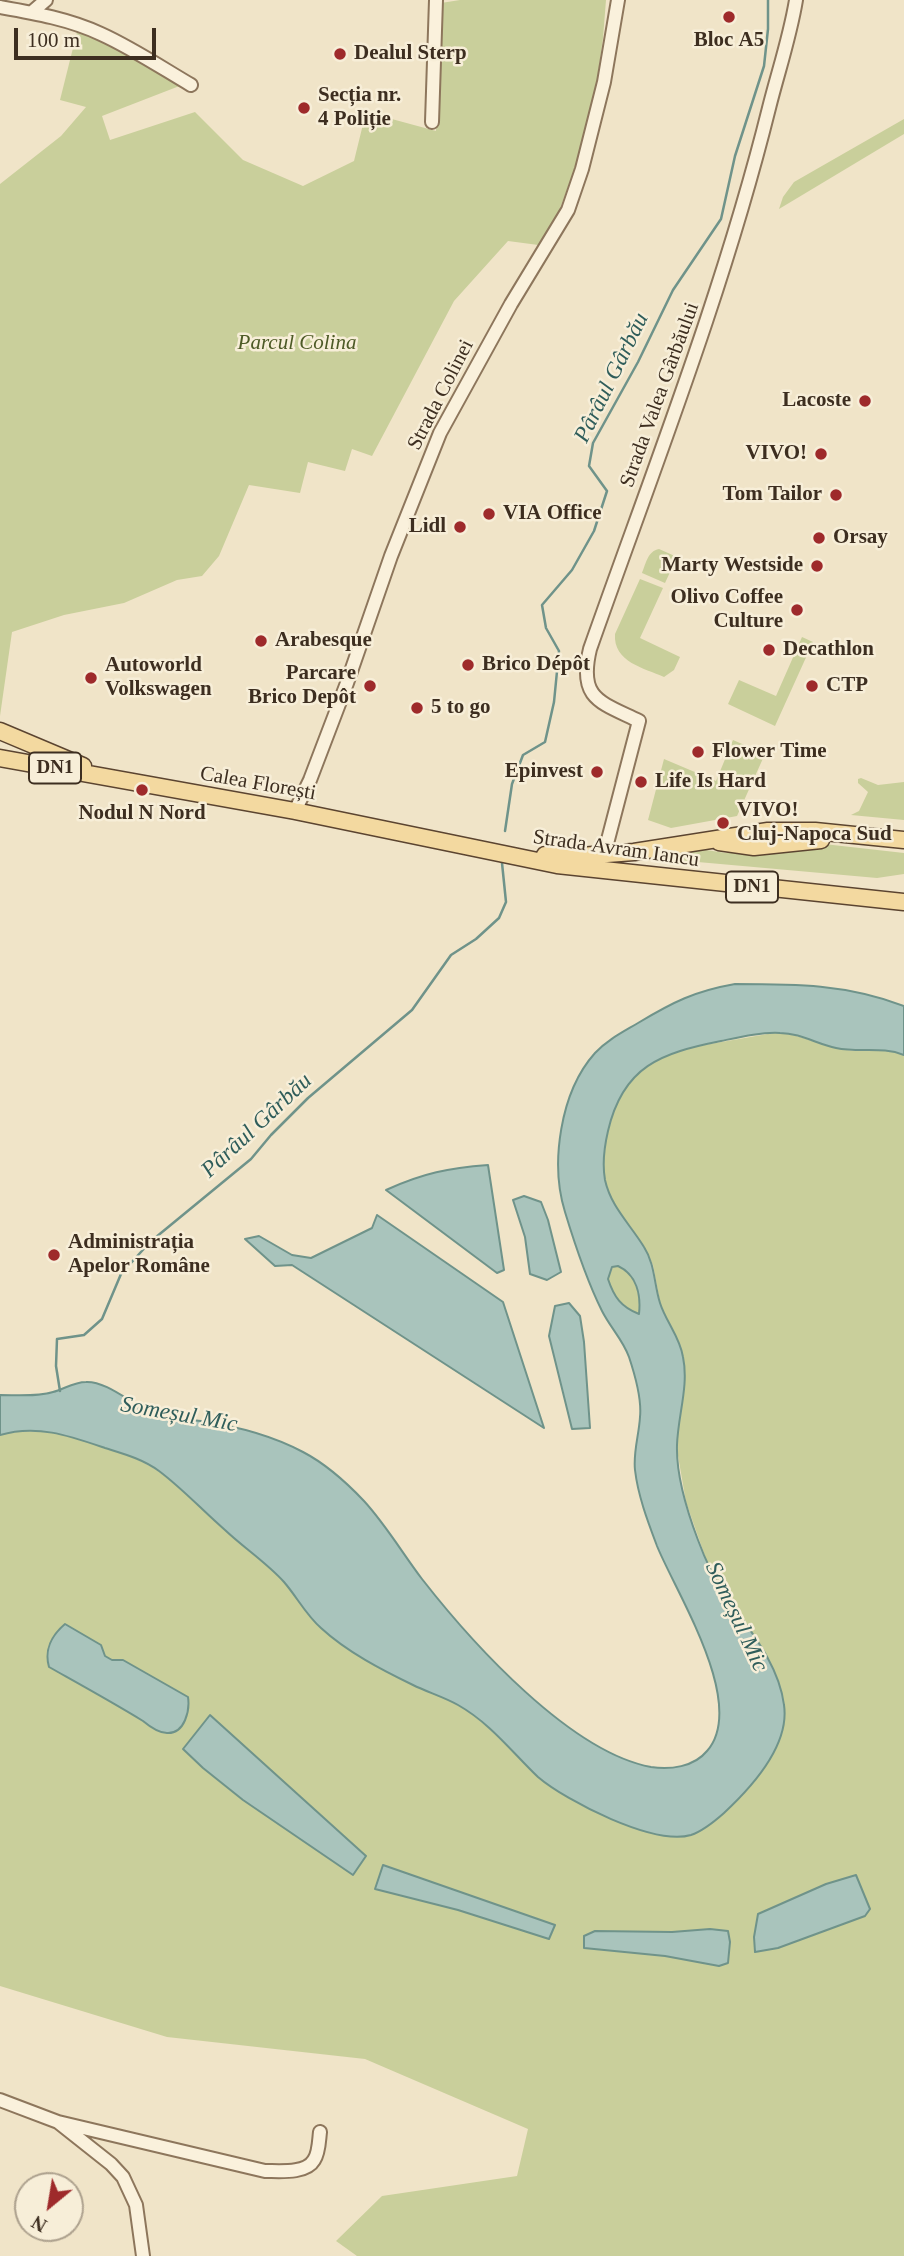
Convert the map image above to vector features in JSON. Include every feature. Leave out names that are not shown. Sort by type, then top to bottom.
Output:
[{"type":"main road","points":[[0,731],[111,778]]},
{"type":"main road","name":"Calea Florești","points":[[0,758],[295,811],[502,853]]},
{"type":"main road","name":"Strada Avram Iancu","points":[[502,853],[604,855],[768,831],[826,831],[904,840]]},
{"type":"main road","points":[[703,840],[754,847],[815,840],[853,841],[904,848]]},
{"type":"main road","name":"Strada Avram Iancu","points":[[502,853],[579,869],[904,902]]},
{"type":"main road","points":[[862,898],[904,892]]},
{"type":"street","points":[[32,12],[46,0]]},
{"type":"street","points":[[432,122],[436,0]]},
{"type":"street","name":"Strada Colinei","points":[[295,811],[310,780],[391,556],[440,433],[511,303],[568,210],[582,169],[604,82],[618,0]]},
{"type":"street","name":"Strada Valea Gârbăului","points":[[604,855],[639,721],[600,702],[586,682],[585,667],[716,294],[750,186],[796,0]]},
{"type":"street","points":[[0,7],[32,12],[102,34],[191,85]]},
{"type":"street","points":[[0,2100],[58,2122],[265,2171],[292,2170],[311,2164],[316,2158],[320,2132]]},
{"type":"street","points":[[58,2122],[100,2154],[123,2177],[136,2205],[144,2256]]},
{"type":"green space","name":"Parcul Colina","points":[[460,0],[606,0],[591,125],[546,246],[508,241],[454,301],[372,456],[352,449],[345,471],[308,462],[300,493],[249,485],[219,556],[202,576],[177,580],[124,603],[64,615],[12,632],[0,716],[0,184],[61,136],[86,107],[60,100],[77,32],[125,51],[182,85],[102,116],[110,140],[195,112],[243,160],[303,186],[354,161],[366,112],[436,131],[441,3]]},
{"type":"green space","points":[[904,119],[904,134],[779,209],[783,197],[794,182]]},
{"type":"green space","points":[[659,549],[677,557],[665,583],[642,573],[650,555]]},
{"type":"green space","points":[[640,579],[663,588],[640,638],[680,657],[674,670],[664,677],[631,663],[624,658],[616,644],[615,634]]},
{"type":"green space","points":[[802,637],[813,642],[775,726],[728,704],[739,680],[776,696]]},
{"type":"green space","points":[[733,740],[765,754],[737,816],[671,828],[648,820],[664,759],[716,781]]},
{"type":"green space","points":[[861,778],[878,785],[904,782],[904,820],[851,815],[859,811],[868,792],[858,783]]},
{"type":"green space","points":[[824,844],[904,853],[904,874],[877,878],[653,858],[706,850],[726,853]]},
{"type":"green space","points":[[779,1032],[845,1050],[886,1050],[904,1055],[904,2256],[357,2256],[336,2241],[382,2196],[517,2176],[528,2129],[365,2059],[167,2037],[0,1986],[0,1435],[38,1432],[81,1439],[123,1453],[158,1471],[479,1719],[540,1778],[583,1806],[651,1832],[739,1797],[770,1758],[780,1737],[743,1619],[722,1590],[707,1562],[686,1502],[677,1450],[678,1427],[669,1323],[661,1307],[653,1265],[646,1250],[623,1220],[610,1197],[604,1175],[603,1152],[615,1106],[626,1086],[642,1069],[663,1056],[687,1048]]},
{"type":"green space","points":[[618,1266],[634,1280],[639,1314],[619,1300],[610,1285],[608,1279],[613,1267]]},
{"type":"water","name":"Someșul Mic","points":[[735,984],[779,984],[841,989],[904,1006],[904,1055],[887,1051],[836,1048],[780,1033],[750,1035],[680,1051],[648,1066],[635,1077],[615,1109],[608,1131],[604,1162],[608,1190],[616,1207],[648,1254],[660,1303],[683,1357],[685,1379],[677,1457],[686,1505],[709,1568],[769,1660],[784,1705],[781,1736],[767,1765],[757,1778],[735,1803],[709,1826],[691,1835],[675,1837],[634,1828],[569,1798],[538,1777],[491,1729],[470,1712],[389,1673],[342,1645],[316,1623],[277,1575],[153,1467],[79,1439],[53,1433],[27,1431],[0,1435],[0,1395],[40,1395],[77,1383],[95,1383],[158,1415],[240,1429],[267,1436],[303,1452],[351,1487],[467,1633],[495,1663],[556,1718],[588,1740],[620,1757],[651,1767],[674,1767],[695,1761],[707,1751],[717,1731],[719,1706],[714,1678],[692,1619],[657,1546],[641,1499],[635,1463],[640,1410],[638,1387],[626,1351],[591,1288],[565,1212],[558,1172],[561,1129],[566,1108],[583,1069],[595,1053],[615,1036],[662,1009],[685,998]],"holes":[[[618,1266],[634,1280],[639,1314],[619,1301],[608,1279],[612,1267]]]},
{"type":"water","points":[[488,1165],[504,1270],[497,1273],[386,1190],[436,1172]]},
{"type":"water","points":[[524,1196],[541,1202],[548,1220],[561,1272],[547,1280],[530,1274],[525,1237],[513,1200]]},
{"type":"water","points":[[377,1215],[503,1302],[544,1428],[292,1265],[275,1266],[245,1239],[259,1236],[292,1255],[311,1258],[372,1228]]},
{"type":"water","points":[[569,1303],[580,1316],[590,1428],[572,1429],[549,1336],[555,1306]]},
{"type":"water","points":[[65,1624],[101,1645],[105,1656],[112,1660],[123,1660],[188,1697],[187,1714],[178,1730],[164,1733],[157,1731],[49,1667],[50,1643]]},
{"type":"water","points":[[210,1715],[366,1856],[353,1875],[243,1800],[183,1749]]},
{"type":"water","points":[[383,1865],[555,1925],[549,1939],[458,1910],[375,1889]]},
{"type":"water","points":[[856,1875],[870,1909],[865,1916],[778,1948],[755,1952],[754,1937],[758,1914],[826,1884]]},
{"type":"water","points":[[710,1929],[728,1931],[728,1963],[719,1966],[665,1956],[584,1948],[584,1936],[595,1931],[672,1932]]},
{"type":"waterway","name":"Pârâul Gârbău","points":[[505,831],[512,784],[523,755],[545,742],[554,702],[559,651],[546,628],[542,605],[572,570],[594,531],[607,491],[589,466],[593,443],[638,362],[673,290],[721,219],[735,156],[764,66],[768,0]]},
{"type":"waterway","name":"Pârâul Gârbău","points":[[60,1391],[56,1366],[57,1339],[84,1335],[102,1319],[121,1274],[150,1242],[251,1159],[308,1098],[412,1010],[451,955],[476,939],[499,918],[506,902],[502,863]]},
{"type":"place","name":"Bloc A5","points":[[729,17]]},
{"type":"place","name":"Dealul Sterp","points":[[340,54]]},
{"type":"place","name":"Secția nr. 4 Poliție","points":[[304,108]]},
{"type":"place","name":"Lacoste","points":[[865,401]]},
{"type":"place","name":"VIVO!","points":[[821,454]]},
{"type":"place","name":"Tom Tailor","points":[[836,495]]},
{"type":"place","name":"VIA Office","points":[[489,514]]},
{"type":"place","name":"Lidl","points":[[460,527]]},
{"type":"place","name":"Orsay","points":[[819,538]]},
{"type":"place","name":"Marty Westside","points":[[817,566]]},
{"type":"place","name":"Olivo Coffee Culture","points":[[797,610]]},
{"type":"place","name":"Arabesque","points":[[261,641]]},
{"type":"place","name":"Decathlon","points":[[769,650]]},
{"type":"place","name":"Brico Dépôt","points":[[468,665]]},
{"type":"place","name":"Autoworld Volkswagen","points":[[91,678]]},
{"type":"place","name":"Parcare Brico Depôt","points":[[370,686]]},
{"type":"place","name":"CTP","points":[[812,686]]},
{"type":"place","name":"5 to go","points":[[417,708]]},
{"type":"place","name":"Flower Time","points":[[698,752]]},
{"type":"place","name":"Epinvest","points":[[597,772]]},
{"type":"place","name":"Life Is Hard","points":[[641,782]]},
{"type":"place","name":"Nodul N Nord","points":[[142,790]]},
{"type":"place","name":"VIVO! Cluj-Napoca Sud","points":[[723,823]]},
{"type":"place","name":"Administrația Apelor Române","points":[[54,1255]]}]
